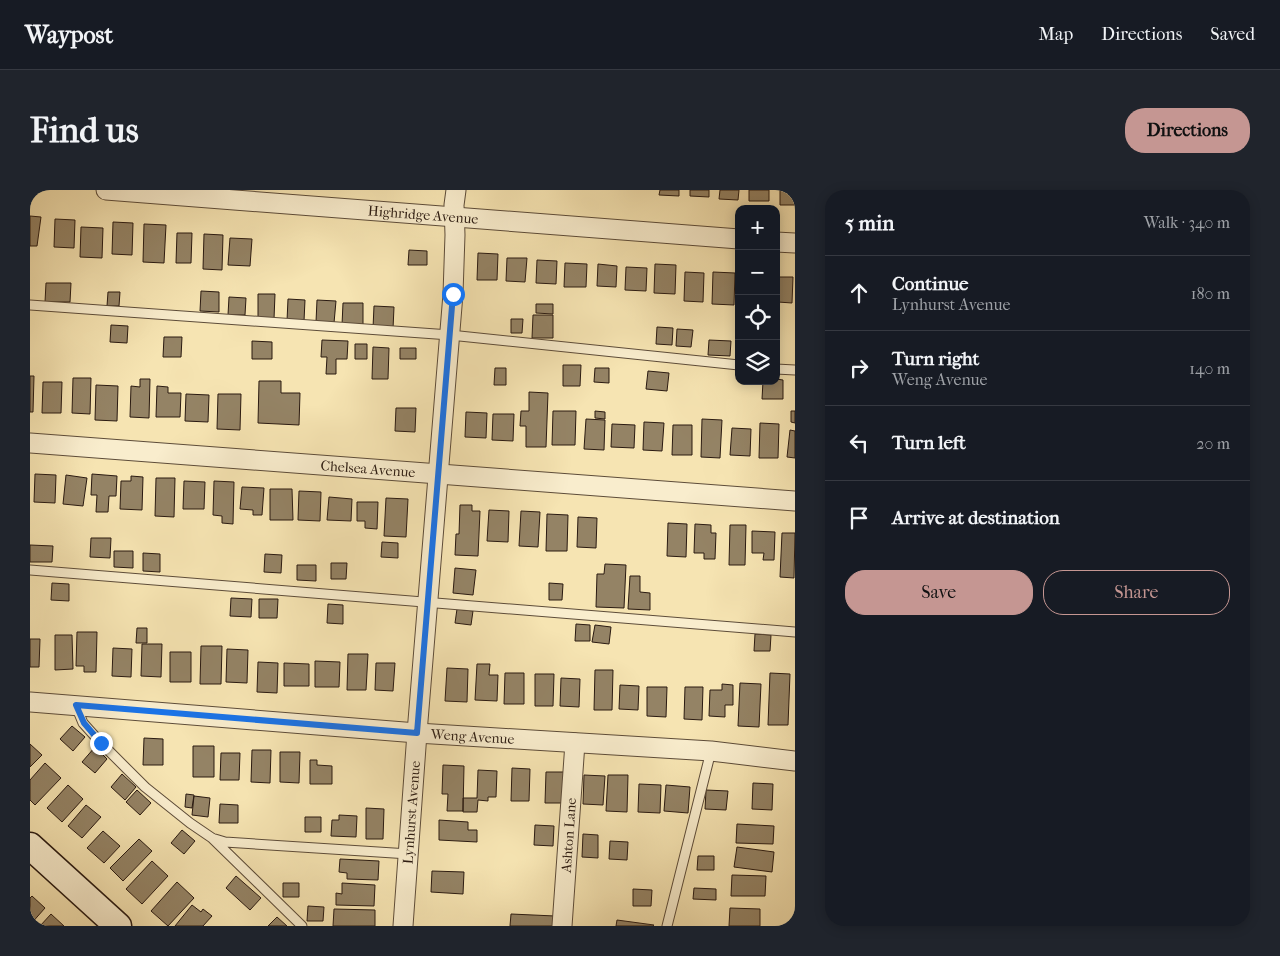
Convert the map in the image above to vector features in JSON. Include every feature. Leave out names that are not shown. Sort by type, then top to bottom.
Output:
[{"type":"street","name":"Highridge Avenue","points":[[106,190],[735,239]]},
{"type":"street","name":"Lynhurst Avenue","points":[[403,926],[453,294],[454,205],[456,190]]},
{"type":"street","points":[[780,242],[795,243]]},
{"type":"street","name":"Chelsea Avenue","points":[[30,443],[795,502]]},
{"type":"street","name":"Weng Avenue","points":[[30,702],[417,733],[711,751],[795,761]]},
{"type":"street","name":"Ashton Lane","points":[[562,926],[575,743]]},
{"type":"street","points":[[30,846],[118,926]]},
{"type":"lane","points":[[30,305],[450,335],[735,365]]},
{"type":"lane","points":[[780,368],[795,370]]},
{"type":"lane","points":[[30,570],[795,632]]},
{"type":"lane","points":[[76,705],[84,723],[101,743],[145,786],[190,824],[212,838],[302,926]]},
{"type":"lane","points":[[667,926],[711,751]]},
{"type":"lane","points":[[212,838],[225,842],[409,854]]},
{"type":"building","points":[[660,190],[679,190],[679,196],[659,195]]},
{"type":"building","points":[[690,190],[709,190],[709,197],[690,196]]},
{"type":"building","points":[[720,190],[739,190],[738,200],[719,199]]},
{"type":"building","points":[[749,190],[769,190],[769,201],[749,201]]},
{"type":"building","points":[[780,190],[795,190],[795,205],[780,205]]},
{"type":"building","points":[[30,216],[41,217],[37,246],[30,246]]},
{"type":"building","points":[[55,219],[75,220],[74,248],[54,247]]},
{"type":"building","points":[[113,222],[133,223],[132,255],[112,254]]},
{"type":"building","points":[[144,224],[166,225],[164,263],[143,262]]},
{"type":"building","points":[[81,227],[103,228],[102,258],[80,257]]},
{"type":"building","points":[[177,233],[192,233],[191,263],[176,263]]},
{"type":"building","points":[[204,234],[223,235],[222,270],[203,269]]},
{"type":"building","points":[[230,238],[252,239],[250,266],[228,265]]},
{"type":"building","points":[[409,250],[427,251],[427,265],[408,265]]},
{"type":"building","points":[[478,253],[498,254],[497,280],[477,280]]},
{"type":"building","points":[[507,258],[527,258],[525,282],[506,281]]},
{"type":"building","points":[[537,260],[557,261],[556,284],[536,283]]},
{"type":"building","points":[[565,263],[587,264],[586,287],[564,287]]},
{"type":"building","points":[[598,264],[617,266],[616,287],[597,286]]},
{"type":"building","points":[[655,264],[676,265],[675,294],[654,293]]},
{"type":"building","points":[[626,267],[647,268],[646,291],[625,290]]},
{"type":"building","points":[[685,272],[704,273],[703,302],[684,301]]},
{"type":"building","points":[[713,272],[735,273],[734,305],[712,304]]},
{"type":"building","points":[[780,277],[793,277],[792,303],[780,302]]},
{"type":"building","points":[[46,283],[71,283],[70,302],[45,302]]},
{"type":"building","points":[[201,291],[219,292],[219,312],[200,311]]},
{"type":"building","points":[[108,292],[120,292],[119,306],[107,306]]},
{"type":"building","points":[[258,294],[275,294],[274,319],[258,318]]},
{"type":"building","points":[[229,297],[246,298],[245,315],[228,315]]},
{"type":"building","points":[[288,299],[305,300],[304,321],[287,321]]},
{"type":"building","points":[[317,300],[336,301],[334,323],[316,322]]},
{"type":"building","points":[[343,303],[363,303],[363,326],[342,325]]},
{"type":"building","points":[[536,304],[553,304],[553,314],[536,313]]},
{"type":"building","points":[[374,306],[394,307],[393,329],[373,328]]},
{"type":"building","points":[[533,315],[553,315],[553,338],[532,338]]},
{"type":"building","points":[[511,319],[523,319],[522,333],[511,333]]},
{"type":"building","points":[[111,325],[128,326],[127,343],[110,342]]},
{"type":"building","points":[[657,327],[673,328],[672,345],[656,344]]},
{"type":"building","points":[[677,329],[693,330],[691,347],[676,346]]},
{"type":"building","points":[[164,337],[182,337],[181,357],[163,357]]},
{"type":"building","points":[[322,340],[348,341],[347,359],[336,359],[336,374],[326,374],[327,357],[321,357]]},
{"type":"building","points":[[709,340],[731,341],[730,356],[708,355]]},
{"type":"building","points":[[252,341],[272,342],[272,359],[252,359]]},
{"type":"building","points":[[355,344],[367,344],[367,359],[355,359]]},
{"type":"building","points":[[373,347],[389,348],[388,379],[372,379]]},
{"type":"building","points":[[400,348],[416,348],[416,359],[400,359]]},
{"type":"building","points":[[563,365],[581,365],[580,386],[563,386]]},
{"type":"building","points":[[495,368],[506,368],[506,385],[494,385]]},
{"type":"building","points":[[595,368],[609,368],[609,383],[594,382]]},
{"type":"building","points":[[648,371],[669,373],[667,391],[646,389]]},
{"type":"building","points":[[30,376],[34,376],[33,412],[30,412]]},
{"type":"building","points":[[73,378],[91,378],[90,414],[72,413]]},
{"type":"building","points":[[140,379],[150,379],[149,418],[130,417],[131,386],[140,387]]},
{"type":"building","points":[[780,380],[783,380],[783,399],[762,399],[763,385],[780,385]]},
{"type":"building","points":[[259,381],[281,381],[281,393],[300,393],[299,425],[258,423]]},
{"type":"building","points":[[43,382],[62,382],[61,413],[42,413]]},
{"type":"building","points":[[96,385],[118,386],[117,421],[95,420]]},
{"type":"building","points":[[157,386],[168,387],[168,393],[181,393],[180,417],[156,417]]},
{"type":"building","points":[[529,392],[548,393],[546,447],[526,447],[526,426],[520,426],[521,411],[529,411]]},
{"type":"building","points":[[186,394],[209,395],[208,422],[185,421]]},
{"type":"building","points":[[218,394],[241,394],[240,430],[217,429]]},
{"type":"building","points":[[396,408],[416,408],[415,432],[395,431]]},
{"type":"building","points":[[553,411],[576,411],[575,445],[552,445]]},
{"type":"building","points":[[595,411],[605,412],[605,419],[595,418]]},
{"type":"building","points":[[791,411],[795,411],[795,423],[791,422]]},
{"type":"building","points":[[466,412],[487,413],[486,438],[465,437]]},
{"type":"building","points":[[493,414],[514,414],[513,441],[492,440]]},
{"type":"building","points":[[586,419],[605,420],[604,450],[584,449]]},
{"type":"building","points":[[702,419],[722,420],[720,458],[701,457]]},
{"type":"building","points":[[644,422],[664,423],[662,451],[643,450]]},
{"type":"building","points":[[760,423],[779,424],[778,458],[759,458]]},
{"type":"building","points":[[612,424],[635,425],[634,448],[611,447]]},
{"type":"building","points":[[673,425],[692,425],[692,455],[672,455]]},
{"type":"building","points":[[732,428],[751,429],[750,456],[730,455]]},
{"type":"building","points":[[790,430],[795,431],[795,458],[787,457]]},
{"type":"building","points":[[35,474],[56,475],[55,503],[34,502]]},
{"type":"building","points":[[92,474],[117,476],[116,496],[109,496],[108,512],[96,512],[97,495],[91,495]]},
{"type":"building","points":[[66,475],[87,478],[83,506],[63,504]]},
{"type":"building","points":[[131,476],[143,477],[142,510],[120,509],[121,481],[131,481]]},
{"type":"building","points":[[156,478],[175,478],[174,517],[155,516]]},
{"type":"building","points":[[184,481],[205,482],[204,509],[183,509]]},
{"type":"building","points":[[214,481],[234,482],[233,524],[222,523],[222,516],[213,515]]},
{"type":"building","points":[[242,487],[264,488],[262,515],[253,515],[253,510],[240,509]]},
{"type":"building","points":[[270,489],[292,489],[293,520],[270,520]]},
{"type":"building","points":[[299,491],[321,492],[320,521],[298,520]]},
{"type":"building","points":[[329,497],[352,499],[351,521],[327,520]]},
{"type":"building","points":[[386,498],[408,499],[406,537],[384,536]]},
{"type":"building","points":[[357,502],[378,502],[377,529],[365,528],[365,521],[357,521]]},
{"type":"building","points":[[460,505],[472,505],[472,511],[480,511],[478,556],[455,555],[456,534],[459,534]]},
{"type":"building","points":[[489,510],[509,511],[508,542],[487,541]]},
{"type":"building","points":[[521,511],[540,512],[538,547],[519,546]]},
{"type":"building","points":[[547,514],[568,515],[567,551],[546,551]]},
{"type":"building","points":[[578,517],[597,518],[596,548],[577,547]]},
{"type":"building","points":[[668,523],[687,524],[686,557],[667,556]]},
{"type":"building","points":[[695,524],[711,525],[711,533],[716,533],[715,559],[704,559],[704,553],[694,553]]},
{"type":"building","points":[[730,525],[746,525],[745,565],[729,565]]},
{"type":"building","points":[[752,531],[775,532],[774,560],[763,560],[764,553],[752,553]]},
{"type":"building","points":[[782,533],[795,533],[794,578],[780,577]]},
{"type":"building","points":[[91,538],[111,538],[110,558],[90,557]]},
{"type":"building","points":[[382,542],[398,543],[398,558],[381,557]]},
{"type":"building","points":[[30,545],[53,546],[52,562],[30,562]]},
{"type":"building","points":[[114,551],[133,551],[133,568],[114,567]]},
{"type":"building","points":[[143,553],[160,554],[160,572],[143,571]]},
{"type":"building","points":[[265,554],[282,555],[281,573],[264,572]]},
{"type":"building","points":[[331,563],[347,563],[346,579],[331,579]]},
{"type":"building","points":[[605,564],[626,565],[624,608],[596,607],[597,574],[604,574]]},
{"type":"building","points":[[297,565],[316,565],[316,581],[297,580]]},
{"type":"building","points":[[455,568],[476,570],[473,595],[453,593]]},
{"type":"building","points":[[630,576],[640,576],[640,592],[650,593],[650,610],[628,609]]},
{"type":"building","points":[[52,583],[69,584],[69,601],[51,600]]},
{"type":"building","points":[[549,583],[563,584],[562,600],[549,600]]},
{"type":"building","points":[[231,598],[252,599],[251,617],[230,616]]},
{"type":"building","points":[[259,599],[278,599],[277,618],[259,618]]},
{"type":"building","points":[[328,604],[343,605],[343,624],[327,623]]},
{"type":"building","points":[[457,609],[473,611],[471,625],[455,623]]},
{"type":"building","points":[[576,624],[590,625],[590,641],[575,641]]},
{"type":"building","points":[[595,625],[611,627],[609,644],[592,642]]},
{"type":"building","points":[[137,628],[147,628],[147,643],[136,643]]},
{"type":"building","points":[[77,632],[97,632],[96,672],[84,672],[84,666],[76,666]]},
{"type":"building","points":[[755,634],[771,635],[770,651],[754,651]]},
{"type":"building","points":[[55,635],[72,635],[73,669],[55,670]]},
{"type":"building","points":[[30,639],[40,639],[39,667],[30,667]]},
{"type":"building","points":[[142,644],[162,644],[161,677],[141,676]]},
{"type":"building","points":[[201,646],[222,646],[221,684],[200,684]]},
{"type":"building","points":[[113,648],[132,649],[131,677],[112,676]]},
{"type":"building","points":[[227,649],[248,650],[247,683],[226,682]]},
{"type":"building","points":[[170,652],[191,652],[191,682],[170,682]]},
{"type":"building","points":[[348,654],[368,654],[366,690],[347,690]]},
{"type":"building","points":[[315,661],[340,662],[339,687],[315,687]]},
{"type":"building","points":[[258,662],[278,663],[277,693],[257,692]]},
{"type":"building","points":[[284,663],[309,664],[309,686],[284,686]]},
{"type":"building","points":[[376,663],[395,663],[393,691],[375,690]]},
{"type":"building","points":[[477,664],[490,664],[489,675],[498,675],[497,701],[475,700]]},
{"type":"building","points":[[447,668],[468,669],[467,702],[445,701]]},
{"type":"building","points":[[595,670],[613,670],[612,710],[594,710]]},
{"type":"building","points":[[505,673],[524,673],[524,704],[504,704]]},
{"type":"building","points":[[770,673],[790,674],[788,725],[768,725]]},
{"type":"building","points":[[535,674],[554,674],[553,706],[535,706]]},
{"type":"building","points":[[561,678],[580,679],[579,707],[560,706]]},
{"type":"building","points":[[740,683],[761,684],[759,727],[738,726]]},
{"type":"building","points":[[722,684],[733,685],[733,705],[725,705],[725,717],[709,716],[710,690],[722,690]]},
{"type":"building","points":[[620,685],[639,686],[638,710],[619,709]]},
{"type":"building","points":[[647,687],[667,687],[666,717],[647,716]]},
{"type":"building","points":[[685,687],[703,687],[702,720],[684,719]]},
{"type":"building","points":[[72,726],[85,737],[73,751],[60,739]]},
{"type":"building","points":[[144,738],[163,739],[163,765],[143,765]]},
{"type":"building","points":[[30,744],[42,755],[30,767]]},
{"type":"building","points":[[193,746],[214,746],[214,777],[193,777]]},
{"type":"building","points":[[95,747],[107,759],[95,773],[82,762]]},
{"type":"building","points":[[252,750],[271,750],[270,783],[251,782]]},
{"type":"building","points":[[280,752],[300,752],[299,783],[280,782]]},
{"type":"building","points":[[221,753],[240,753],[239,780],[220,780]]},
{"type":"building","points":[[310,760],[317,760],[317,765],[332,766],[332,784],[310,784]]},
{"type":"building","points":[[45,763],[61,778],[35,805],[30,800],[30,780]]},
{"type":"building","points":[[443,765],[464,766],[463,811],[447,811],[448,794],[442,794]]},
{"type":"building","points":[[512,768],[530,769],[529,801],[511,801]]},
{"type":"building","points":[[478,770],[497,771],[496,797],[488,797],[488,801],[478,800],[477,812],[463,812],[463,798],[477,798]]},
{"type":"building","points":[[546,772],[564,772],[564,803],[545,803]]},
{"type":"building","points":[[122,774],[136,787],[125,800],[111,787]]},
{"type":"building","points":[[584,775],[605,776],[603,805],[583,804]]},
{"type":"building","points":[[608,775],[628,775],[627,812],[606,811]]},
{"type":"building","points":[[753,783],[773,784],[772,810],[752,809]]},
{"type":"building","points":[[639,784],[661,785],[660,813],[638,812]]},
{"type":"building","points":[[68,785],[83,799],[62,822],[47,808]]},
{"type":"building","points":[[666,785],[690,787],[688,813],[664,811]]},
{"type":"building","points":[[137,790],[151,803],[140,815],[126,802]]},
{"type":"building","points":[[706,790],[728,791],[726,810],[705,809]]},
{"type":"building","points":[[186,794],[194,795],[192,808],[185,807]]},
{"type":"building","points":[[194,796],[210,798],[208,817],[192,815]]},
{"type":"building","points":[[220,804],[238,805],[238,823],[219,823]]},
{"type":"building","points":[[86,805],[101,817],[82,838],[68,826]]},
{"type":"building","points":[[366,808],[384,809],[383,839],[366,839]]},
{"type":"building","points":[[339,815],[357,816],[356,837],[331,836],[332,820],[339,820]]},
{"type":"building","points":[[305,817],[321,817],[321,832],[305,832]]},
{"type":"building","points":[[439,820],[468,822],[468,830],[477,830],[477,842],[439,840]]},
{"type":"building","points":[[737,824],[774,826],[773,844],[736,843]]},
{"type":"building","points":[[535,825],[554,826],[553,846],[534,845]]},
{"type":"building","points":[[182,830],[195,841],[184,854],[171,843]]},
{"type":"building","points":[[103,831],[120,846],[104,863],[87,848]]},
{"type":"building","points":[[583,834],[598,835],[598,858],[582,857]]},
{"type":"building","points":[[139,839],[152,851],[123,881],[110,868]]},
{"type":"building","points":[[610,841],[628,842],[627,860],[609,859]]},
{"type":"building","points":[[737,847],[774,852],[772,872],[734,867]]},
{"type":"building","points":[[698,856],[714,856],[714,870],[697,870]]},
{"type":"building","points":[[340,859],[379,861],[378,880],[347,879],[347,873],[339,872]]},
{"type":"building","points":[[152,861],[168,876],[142,904],[126,889]]},
{"type":"building","points":[[432,871],[464,872],[463,894],[431,892]]},
{"type":"building","points":[[732,875],[766,876],[765,896],[731,896]]},
{"type":"building","points":[[236,876],[261,898],[250,910],[226,888]]},
{"type":"building","points":[[177,882],[194,898],[168,926],[151,911]]},
{"type":"building","points":[[283,883],[299,883],[299,897],[283,897]]},
{"type":"building","points":[[342,883],[375,885],[374,906],[336,905],[336,893],[342,894]]},
{"type":"building","points":[[694,888],[716,889],[716,900],[693,899]]},
{"type":"building","points":[[633,889],[652,890],[651,906],[633,906]]},
{"type":"building","points":[[32,896],[45,908],[30,925],[30,898]]},
{"type":"building","points":[[192,905],[201,912],[203,909],[212,916],[203,926],[175,926]]},
{"type":"building","points":[[308,906],[324,907],[323,921],[307,921]]},
{"type":"building","points":[[730,908],[760,909],[760,926],[729,926]]},
{"type":"building","points":[[334,909],[375,910],[375,926],[333,926]]},
{"type":"building","points":[[51,914],[64,926],[40,926]]},
{"type":"building","points":[[511,914],[555,916],[555,926],[510,926]]},
{"type":"building","points":[[277,917],[287,926],[268,926]]},
{"type":"building","points":[[617,920],[654,925],[616,926]]},
{"type":"route","points":[[101,743],[84,723],[76,705],[417,733],[453,294]]}]
